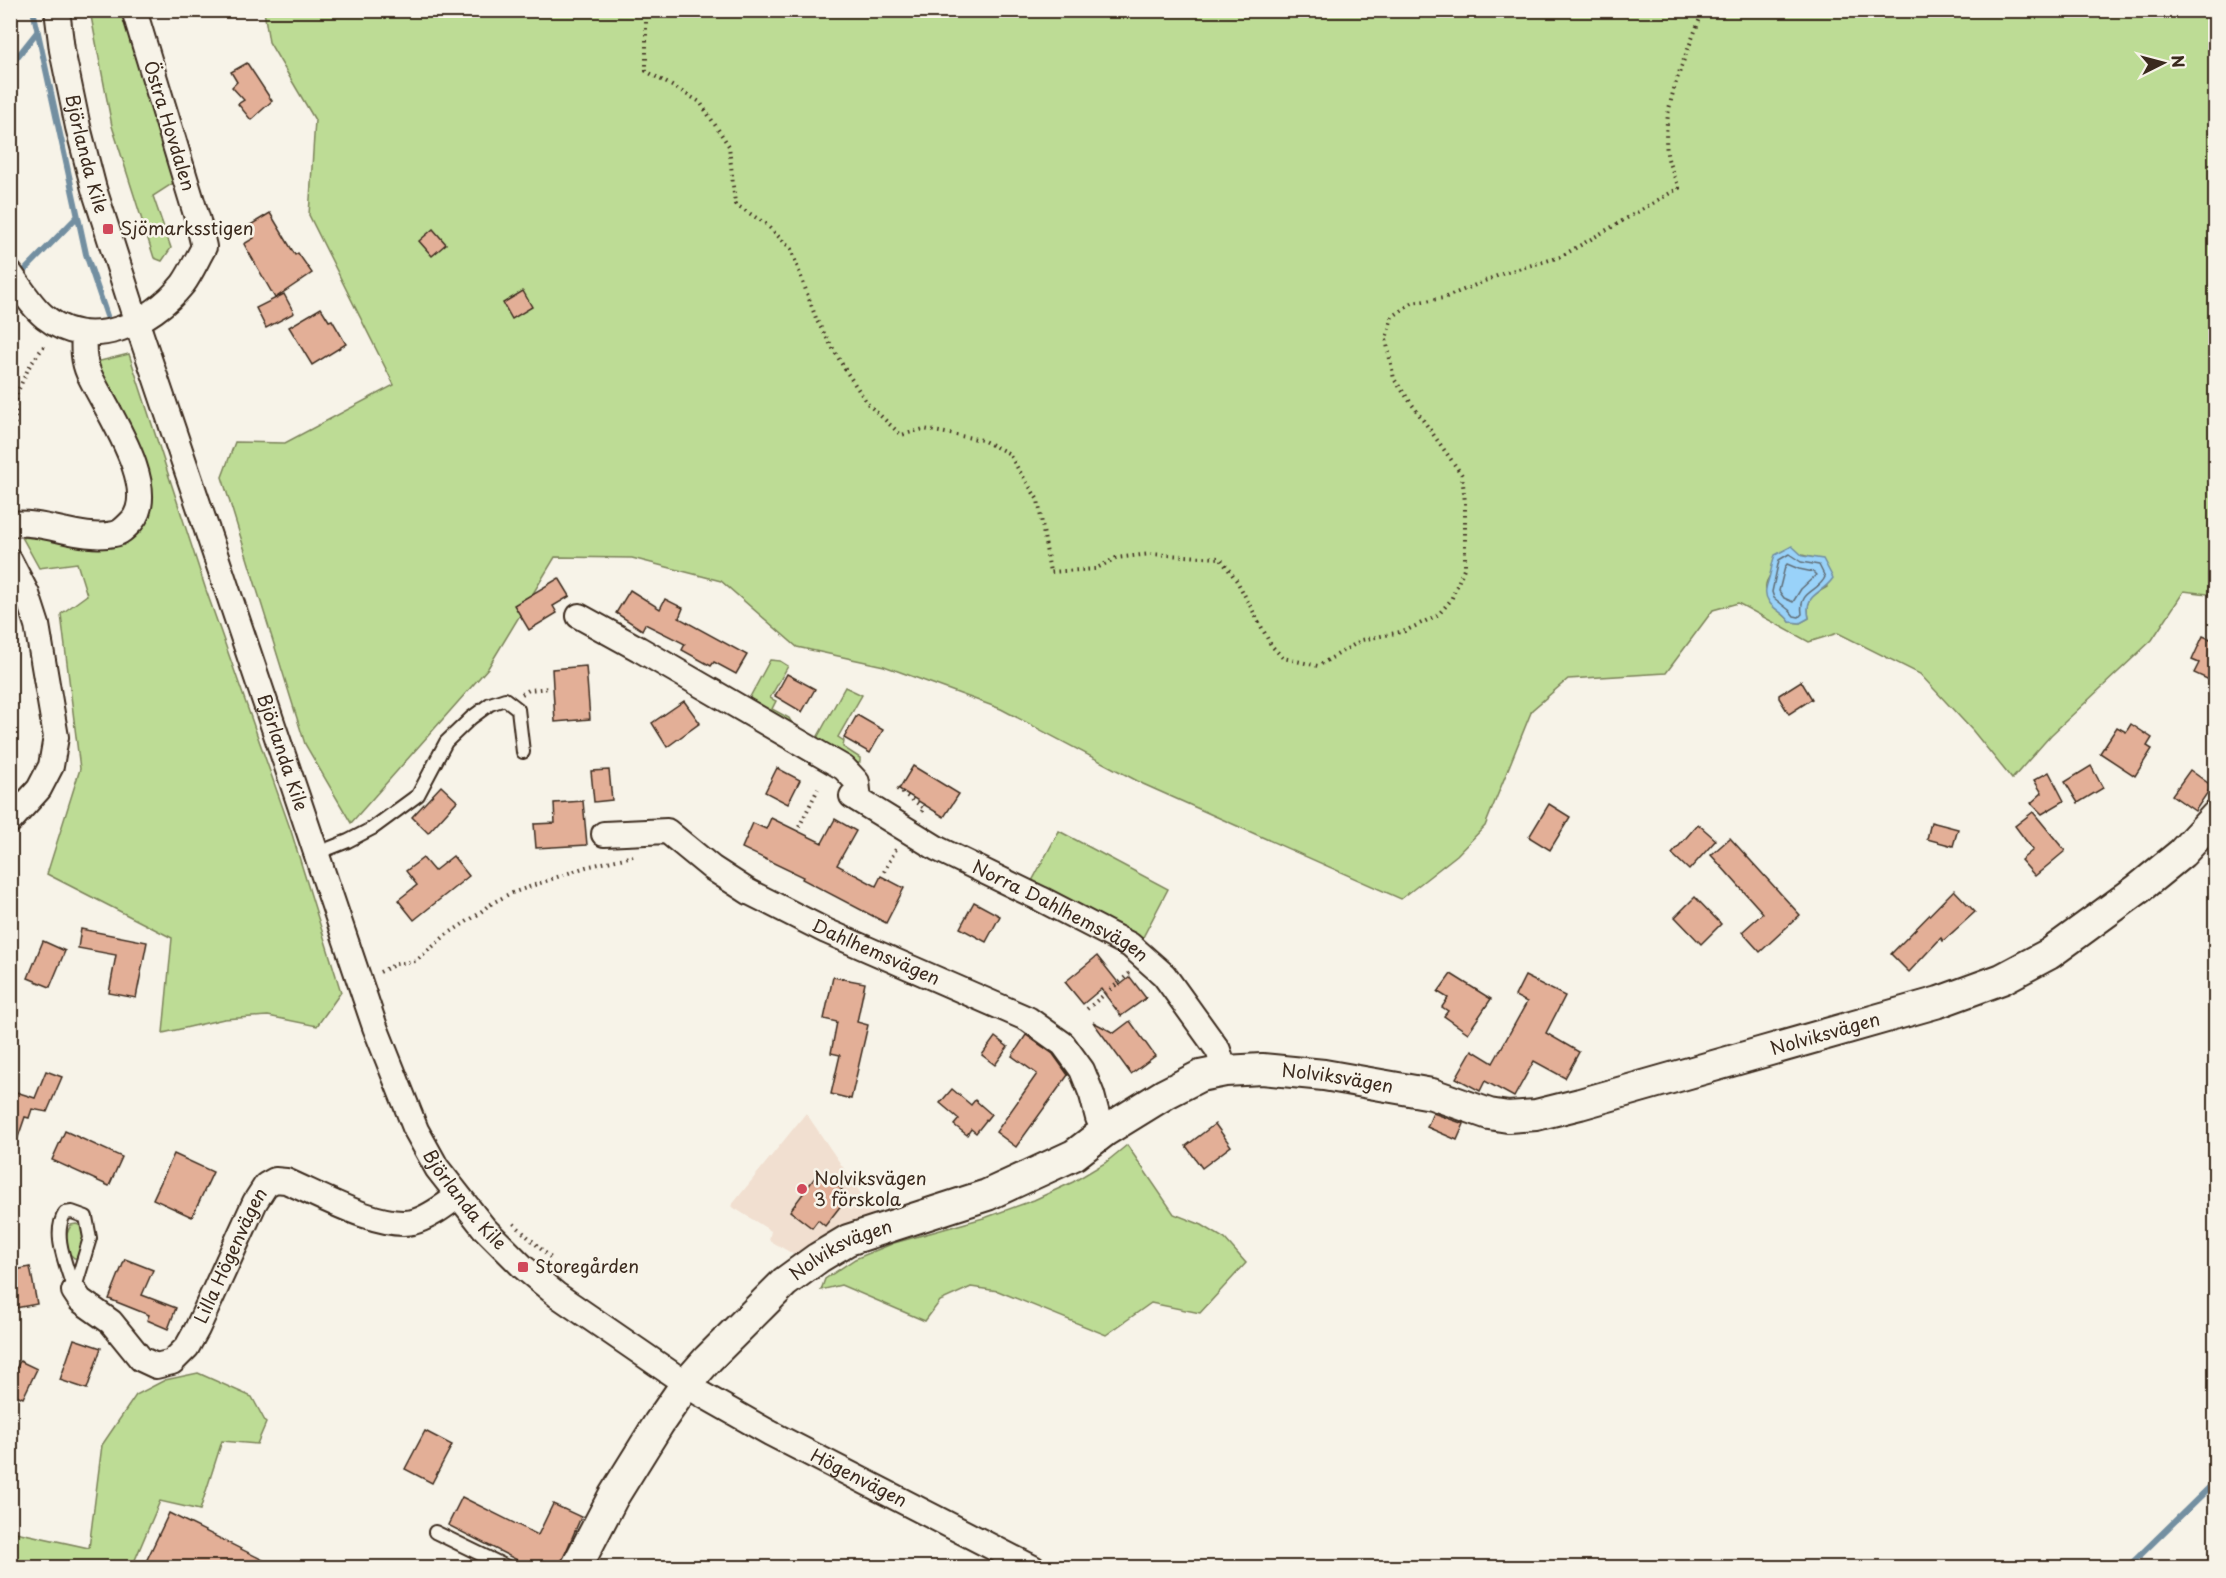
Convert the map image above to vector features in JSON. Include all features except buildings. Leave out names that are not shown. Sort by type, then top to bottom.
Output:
[{"type":"street","name":"Björlanda Kile","points":[[57,10],[62,50],[94,189],[315,854],[394,1079],[416,1130],[437,1168],[458,1196],[484,1228],[523,1267],[557,1295],[591,1316],[686,1384]]},
{"type":"street","name":"Östra Hovdalen","points":[[134,10],[204,247],[183,284],[137,323]]},
{"type":"street","points":[[10,273],[43,316],[72,331],[84,334],[102,333],[137,323]]},
{"type":"street","points":[[10,524],[35,524],[102,536],[118,533],[136,516],[140,485],[127,449],[88,374],[84,357],[84,334]]},
{"type":"street","points":[[10,561],[27,594],[37,625],[56,737],[51,766],[39,789],[10,821]]},
{"type":"street","name":"Norra Dahlhemsvägen","points":[[579,616],[639,648],[844,768],[857,782],[856,798],[938,849],[1130,945],[1164,975],[1218,1050],[1225,1071]]},
{"type":"street","name":"Nolviksvägen","points":[[576,1568],[613,1497],[686,1384],[785,1282],[848,1240],[987,1195],[1074,1155],[1105,1131],[1165,1094],[1200,1076],[1225,1071],[1262,1069],[1292,1071],[1432,1094],[1489,1114],[1508,1117],[1536,1115],[1580,1104],[1939,1002],[2002,979],[2049,954],[2138,890],[2182,853],[2216,816]]},
{"type":"street","name":"Dahlhemsvägen","points":[[604,834],[667,831],[712,868],[749,892],[826,931],[1028,1018],[1063,1044],[1082,1070],[1098,1118],[1105,1131]]},
{"type":"street","name":"Lilla Högenvägen","points":[[74,1291],[80,1300],[111,1322],[141,1359],[156,1366],[172,1362],[187,1347],[245,1222],[266,1185],[275,1180],[286,1181],[380,1221],[403,1223],[416,1221],[438,1210],[458,1196]]},
{"type":"street","name":"Högenvägen","points":[[686,1384],[770,1433],[1034,1568]]},
{"type":"lane","points":[[315,854],[373,828],[418,795],[446,742],[471,718],[490,704],[505,699],[518,709],[523,752]]},
{"type":"lane","points":[[72,1212],[86,1217],[90,1238],[74,1291],[59,1239],[61,1219],[65,1213],[72,1212]]},
{"type":"lane","points":[[435,1532],[509,1568]]},
{"type":"path","points":[[646,10],[646,71],[700,102],[729,146],[735,204],[766,224],[791,249],[817,321],[868,404],[901,435],[924,429],[982,440],[1008,453],[1038,500],[1050,572],[1095,569],[1116,558],[1150,554],[1220,558],[1237,581],[1271,645],[1283,658],[1318,666],[1362,640],[1405,631],[1438,615],[1451,600],[1465,566],[1465,502],[1462,475],[1394,379],[1386,339],[1392,317],[1412,303],[1444,298],[1504,273],[1560,257],[1679,188],[1667,154],[1668,111],[1703,10]]},
{"type":"path","points":[[10,484],[17,393],[29,367],[42,350],[53,322]]},
{"type":"path","points":[[509,702],[529,690],[550,688]]},
{"type":"path","points":[[799,827],[818,789]]},
{"type":"path","points":[[386,969],[396,964],[416,961],[446,935],[509,894],[586,867],[636,855],[639,851],[638,832]]},
{"type":"path","points":[[1087,1009],[1147,960]]},
{"type":"path","points":[[506,1218],[555,1262]]},
{"type":"shaded area","name":"Nolviksvägen 3 förskola","points":[[806,1113],[874,1213],[844,1231],[793,1254],[769,1240],[771,1231],[731,1206]]},
{"type":"green space","points":[[90,11],[126,11],[175,182],[153,196],[171,248],[162,261],[154,258],[112,126]]},
{"type":"green space","points":[[264,11],[2215,11],[2215,595],[2184,591],[2152,640],[2051,735],[2012,779],[1973,731],[1920,674],[1838,633],[1809,642],[1738,603],[1713,610],[1666,673],[1568,679],[1532,710],[1485,826],[1457,855],[1401,899],[1143,784],[1001,709],[884,666],[797,647],[721,581],[632,558],[555,557],[488,668],[351,823],[305,744],[222,477],[235,442],[285,443],[394,385],[309,215],[315,120],[269,42]],"holes":[[[1798,554],[1823,560],[1827,587],[1809,602],[1809,618],[1800,623],[1790,622],[1775,608],[1769,597],[1766,590],[1769,577]]]},
{"type":"green space","points":[[129,354],[206,590],[291,831],[341,992],[317,1026],[268,1016],[224,1019],[163,1033],[172,938],[47,874],[80,769],[61,614],[87,595],[77,563],[39,568],[22,537],[102,544],[146,506],[96,362]]},
{"type":"green space","points":[[770,660],[780,661],[788,666],[770,698],[776,701],[772,709],[789,718],[791,725],[750,702],[750,697]]},
{"type":"green space","points":[[845,687],[862,695],[838,737],[844,741],[843,747],[860,758],[857,764],[819,742],[817,738]]},
{"type":"green space","points":[[1059,831],[1168,889],[1141,941],[1031,883]]},
{"type":"green space","points":[[1127,1145],[1174,1214],[1202,1225],[1225,1239],[1246,1263],[1200,1313],[1151,1303],[1106,1335],[998,1291],[971,1287],[940,1301],[925,1321],[841,1285],[821,1290],[825,1279],[855,1259],[894,1243],[987,1217],[1034,1200],[1073,1182],[1105,1163]]},
{"type":"green space","points":[[71,1225],[82,1226],[85,1233],[79,1258],[74,1258],[66,1247],[67,1234]]},
{"type":"green space","points":[[198,1373],[252,1397],[266,1423],[257,1444],[222,1441],[200,1510],[160,1501],[132,1567],[11,1567],[11,1531],[89,1548],[102,1445],[136,1395],[165,1380]]},
{"type":"water","points":[[1792,546],[1803,556],[1823,559],[1833,578],[1811,599],[1808,610],[1809,618],[1800,623],[1790,622],[1771,605],[1766,595],[1775,555]]},
{"type":"waterway","points":[[33,10],[86,254],[107,316]]},
{"type":"waterway","points":[[10,66],[37,32]]},
{"type":"waterway","points":[[26,269],[77,217]]},
{"type":"waterway","points":[[2127,1568],[2216,1481]]},
{"type":"place","name":"Sjömarksstigen","points":[[108,229]]},
{"type":"place","name":"Nolviksvägen 3 förskola","points":[[802,1189]]},
{"type":"place","name":"Storegården","points":[[523,1267]]}]
